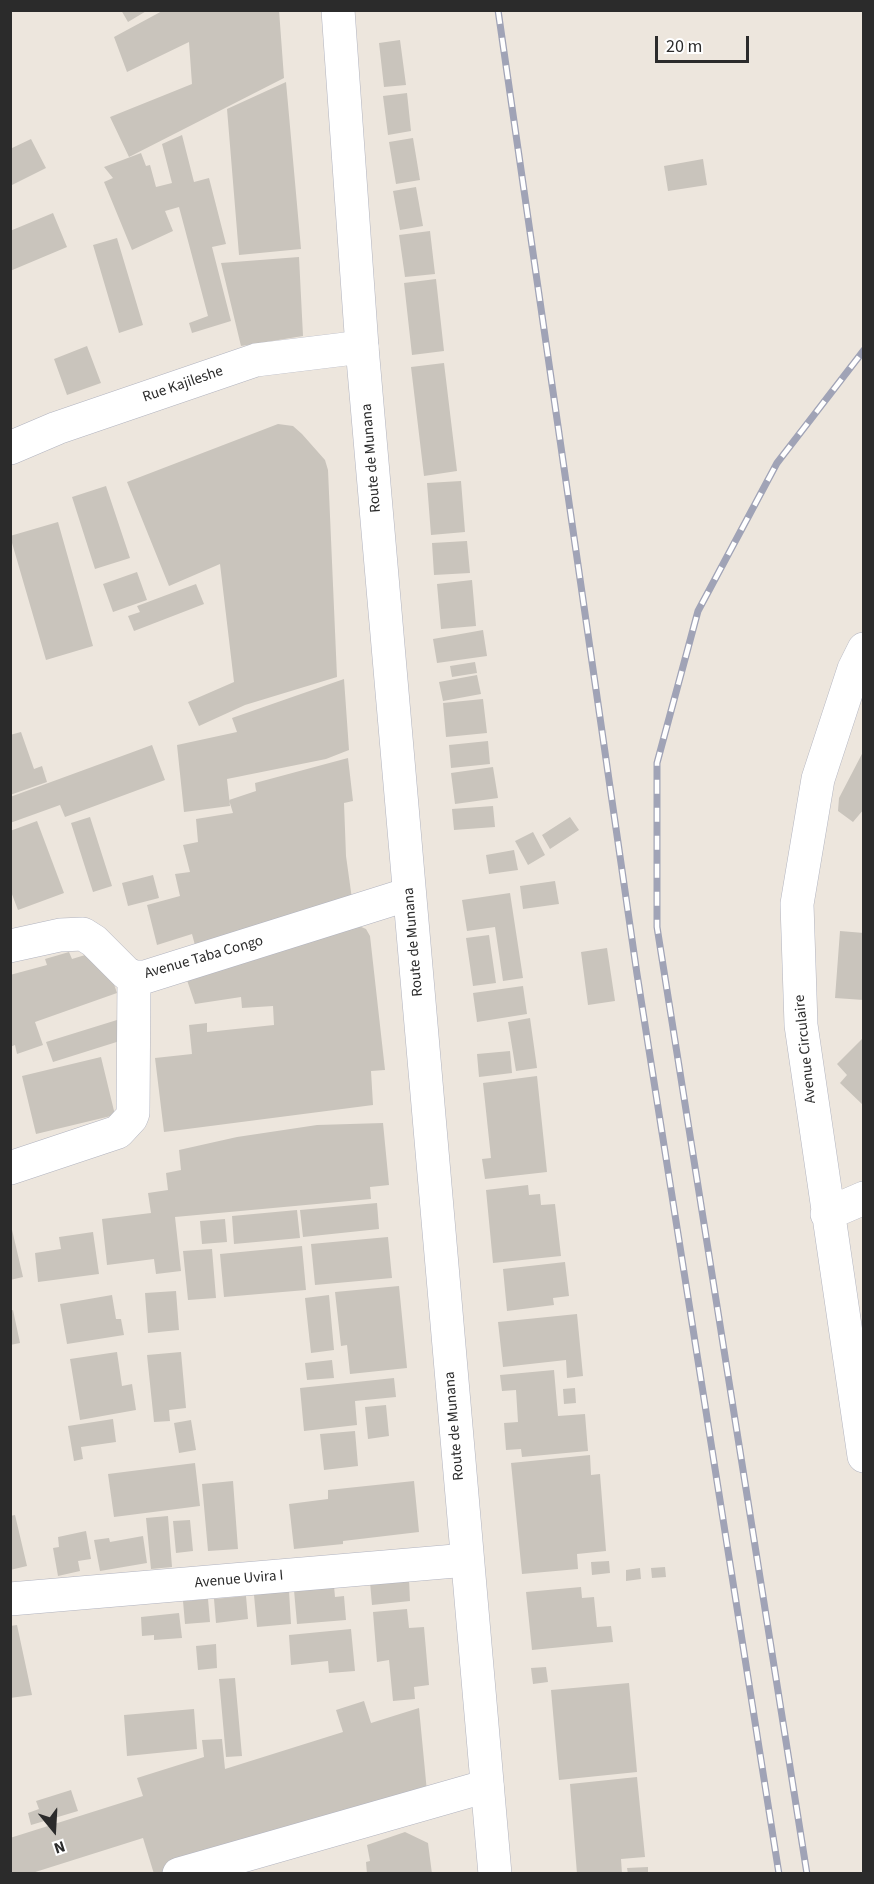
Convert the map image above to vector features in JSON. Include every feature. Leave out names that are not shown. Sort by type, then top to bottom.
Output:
[{"type":"street","name":"Route de Munana","points":[[338,10],[362,347],[495,1874]]},
{"type":"street","name":"Rue Kajileshe","points":[[10,448],[57,428],[256,360],[362,347]]},
{"type":"street","name":"Avenue Circulaire","points":[[864,649],[854,669],[818,778],[796,904],[801,1024],[864,1456]]},
{"type":"street","name":"Avenue Taba Congo","points":[[10,946],[60,935],[83,934],[88,936],[126,973],[134,977],[157,975],[410,894]]},
{"type":"street","points":[[10,1168],[118,1132],[131,1118],[133,1113],[134,977]]},
{"type":"street","points":[[827,1214],[864,1198]]},
{"type":"street","name":"Avenue Uvira I","points":[[10,1599],[467,1560]]},
{"type":"street","points":[[180,1874],[487,1786]]},
{"type":"building","points":[[121,10],[148,10],[128,22]]},
{"type":"building","points":[[164,10],[279,10],[284,78],[129,157],[110,117],[192,84],[189,42],[127,72],[114,37]]},
{"type":"building","points":[[400,40],[406,85],[384,87],[379,43]]},
{"type":"building","points":[[286,82],[301,249],[239,255],[227,109]]},
{"type":"building","points":[[407,93],[411,131],[388,135],[383,96]]},
{"type":"building","points":[[182,135],[194,182],[209,178],[226,244],[212,247],[231,321],[192,333],[189,323],[208,316],[179,207],[165,211],[173,231],[132,250],[104,182],[113,178],[104,167],[141,153],[146,166],[150,165],[156,187],[172,183],[162,144]]},
{"type":"building","points":[[413,138],[420,180],[396,184],[389,142]]},
{"type":"building","points":[[31,139],[46,168],[10,186],[10,149]]},
{"type":"building","points":[[703,159],[707,185],[668,191],[664,166]]},
{"type":"building","points":[[416,187],[423,226],[400,230],[393,191]]},
{"type":"building","points":[[53,213],[67,247],[10,271],[10,231]]},
{"type":"building","points":[[430,231],[435,274],[405,277],[399,235]]},
{"type":"building","points":[[117,238],[143,325],[119,333],[93,245]]},
{"type":"building","points":[[299,257],[303,336],[241,346],[221,263]]},
{"type":"building","points":[[436,279],[444,351],[412,355],[404,283]]},
{"type":"building","points":[[87,346],[101,383],[67,395],[54,359]]},
{"type":"building","points":[[444,363],[457,471],[424,476],[411,367]]},
{"type":"building","points":[[278,424],[293,426],[302,434],[325,460],[328,470],[337,677],[245,705],[199,726],[188,702],[234,682],[220,564],[169,586],[127,482]]},
{"type":"building","points":[[461,481],[465,532],[431,535],[427,483]]},
{"type":"building","points":[[106,486],[130,558],[95,569],[72,497]]},
{"type":"building","points":[[58,522],[93,646],[46,660],[10,536]]},
{"type":"building","points":[[467,541],[470,573],[434,575],[432,543]]},
{"type":"building","points":[[137,572],[147,600],[113,612],[103,584]]},
{"type":"building","points":[[472,580],[476,626],[441,629],[437,584]]},
{"type":"building","points":[[196,584],[204,604],[134,631],[128,616],[140,612],[137,606]]},
{"type":"building","points":[[483,630],[487,656],[437,663],[433,639]]},
{"type":"building","points":[[475,662],[477,673],[452,677],[450,666]]},
{"type":"building","points":[[477,675],[481,694],[443,701],[439,682]]},
{"type":"building","points":[[344,679],[349,750],[326,759],[227,779],[230,806],[184,812],[177,745],[237,732],[232,718]]},
{"type":"building","points":[[483,699],[487,733],[446,737],[443,703]]},
{"type":"building","points":[[21,732],[34,769],[42,766],[47,782],[10,795],[10,735]]},
{"type":"building","points":[[488,741],[490,764],[451,768],[449,745]]},
{"type":"building","points":[[152,745],[165,780],[65,817],[60,805],[10,823],[10,797]]},
{"type":"building","points":[[864,750],[864,809],[853,822],[838,811],[839,798]]},
{"type":"building","points":[[348,758],[353,801],[344,803],[346,856],[352,899],[196,949],[192,934],[157,945],[147,905],[180,896],[175,874],[190,872],[183,845],[198,842],[196,819],[233,813],[229,800],[256,791],[255,783]]},
{"type":"building","points":[[493,767],[498,798],[455,804],[451,773]]},
{"type":"building","points":[[493,806],[495,827],[454,830],[452,809]]},
{"type":"building","points":[[90,817],[112,886],[93,892],[71,823]]},
{"type":"building","points":[[570,817],[579,830],[550,849],[542,835]]},
{"type":"building","points":[[37,821],[64,893],[18,910],[10,889],[10,831]]},
{"type":"building","points":[[533,832],[545,855],[528,865],[515,841]]},
{"type":"building","points":[[514,850],[518,870],[489,874],[486,855]]},
{"type":"building","points":[[153,875],[159,898],[128,906],[122,883]]},
{"type":"building","points":[[555,881],[559,904],[523,909],[520,886]]},
{"type":"building","points":[[510,893],[523,978],[503,981],[495,927],[467,931],[462,900]]},
{"type":"building","points":[[359,926],[366,929],[370,936],[385,1070],[371,1071],[373,1105],[164,1132],[155,1058],[192,1054],[189,1025],[207,1023],[207,1032],[274,1025],[273,1006],[242,1008],[241,997],[195,1004],[185,974]]},
{"type":"building","points":[[840,931],[864,933],[864,1000],[835,998]]},
{"type":"building","points":[[489,935],[496,983],[473,986],[466,938]]},
{"type":"building","points":[[607,948],[615,1001],[588,1005],[581,952]]},
{"type":"building","points":[[69,952],[72,959],[95,952],[109,969],[117,993],[35,1022],[43,1045],[17,1054],[15,1045],[10,1047],[10,975],[47,965],[45,959]]},
{"type":"building","points":[[523,986],[527,1014],[477,1022],[473,993]]},
{"type":"building","points":[[530,1018],[537,1068],[516,1071],[508,1022]]},
{"type":"building","points":[[117,1020],[123,1040],[53,1062],[46,1042]]},
{"type":"building","points":[[864,1037],[864,1106],[840,1083],[847,1075],[837,1064]]},
{"type":"building","points":[[510,1051],[512,1073],[479,1077],[477,1054]]},
{"type":"building","points":[[101,1057],[115,1115],[36,1134],[22,1076]]},
{"type":"building","points":[[537,1076],[547,1172],[485,1179],[482,1159],[491,1158],[483,1083]]},
{"type":"building","points":[[383,1123],[389,1185],[370,1187],[371,1199],[175,1217],[181,1271],[156,1274],[154,1259],[107,1265],[102,1219],[151,1213],[148,1193],[168,1190],[166,1173],[181,1170],[179,1150],[237,1137],[317,1125]]},
{"type":"building","points":[[528,1185],[529,1195],[540,1194],[541,1205],[555,1204],[561,1256],[493,1263],[486,1190]]},
{"type":"building","points":[[377,1203],[379,1229],[303,1237],[300,1210]]},
{"type":"building","points":[[297,1210],[300,1238],[234,1244],[232,1216]]},
{"type":"building","points":[[225,1219],[227,1242],[202,1244],[200,1221]]},
{"type":"building","points":[[10,1221],[23,1277],[10,1280]]},
{"type":"building","points":[[93,1232],[99,1274],[38,1282],[35,1253],[61,1249],[59,1237]]},
{"type":"building","points":[[388,1237],[392,1278],[315,1285],[311,1244]]},
{"type":"building","points":[[302,1246],[306,1290],[224,1297],[220,1254]]},
{"type":"building","points":[[212,1249],[216,1298],[188,1300],[183,1251]]},
{"type":"building","points":[[565,1262],[569,1296],[553,1298],[554,1305],[507,1311],[503,1269]]},
{"type":"building","points":[[399,1286],[407,1368],[350,1374],[347,1345],[341,1346],[335,1292]]},
{"type":"building","points":[[176,1291],[179,1330],[148,1333],[145,1293]]},
{"type":"building","points":[[112,1295],[116,1319],[121,1319],[124,1335],[67,1344],[60,1304]]},
{"type":"building","points":[[329,1295],[334,1350],[311,1353],[305,1298]]},
{"type":"building","points":[[13,1310],[20,1343],[10,1345],[10,1311]]},
{"type":"building","points":[[577,1314],[583,1376],[567,1378],[566,1360],[503,1367],[498,1322]]},
{"type":"building","points":[[117,1352],[122,1386],[132,1384],[136,1410],[80,1420],[70,1359]]},
{"type":"building","points":[[181,1352],[186,1408],[169,1410],[170,1421],[154,1422],[147,1355]]},
{"type":"building","points":[[332,1360],[334,1378],[307,1380],[305,1363]]},
{"type":"building","points":[[554,1370],[558,1416],[585,1414],[588,1451],[522,1457],[521,1449],[506,1450],[504,1423],[518,1422],[516,1390],[502,1391],[500,1375]]},
{"type":"building","points":[[394,1378],[396,1397],[355,1401],[357,1425],[304,1431],[300,1388]]},
{"type":"building","points":[[575,1388],[576,1403],[564,1404],[563,1389]]},
{"type":"building","points":[[386,1405],[389,1436],[368,1439],[365,1407]]},
{"type":"building","points":[[113,1419],[116,1442],[81,1447],[83,1459],[74,1461],[68,1426]]},
{"type":"building","points":[[191,1420],[196,1450],[179,1453],[174,1423]]},
{"type":"building","points":[[355,1431],[358,1466],[324,1470],[320,1434]]},
{"type":"building","points":[[590,1455],[591,1475],[600,1474],[606,1551],[577,1554],[578,1569],[522,1574],[511,1463]]},
{"type":"building","points":[[195,1463],[200,1506],[114,1517],[108,1474]]},
{"type":"building","points":[[233,1481],[238,1549],[208,1551],[202,1484]]},
{"type":"building","points":[[414,1481],[419,1532],[294,1549],[289,1504],[328,1499],[328,1490]]},
{"type":"building","points":[[15,1515],[27,1566],[10,1570],[10,1516]]},
{"type":"building","points":[[168,1516],[172,1567],[151,1569],[146,1518]]},
{"type":"building","points":[[190,1520],[193,1551],[176,1553],[173,1521]]},
{"type":"building","points":[[86,1531],[91,1559],[78,1561],[80,1571],[58,1576],[53,1548],[59,1547],[58,1537]]},
{"type":"building","points":[[143,1536],[147,1563],[100,1571],[94,1540],[109,1538],[110,1542]]},
{"type":"building","points":[[609,1561],[610,1573],[592,1575],[591,1562]]},
{"type":"building","points":[[665,1567],[666,1577],[652,1578],[651,1568]]},
{"type":"building","points":[[640,1568],[641,1579],[626,1581],[626,1570]]},
{"type":"building","points":[[409,1579],[410,1601],[372,1605],[370,1582]]},
{"type":"building","points":[[334,1586],[335,1597],[344,1596],[346,1620],[297,1624],[294,1590]]},
{"type":"building","points":[[581,1587],[582,1598],[594,1597],[597,1627],[611,1626],[613,1642],[532,1650],[526,1592]]},
{"type":"building","points":[[289,1591],[291,1624],[257,1627],[254,1595]]},
{"type":"building","points":[[246,1596],[248,1619],[216,1623],[214,1599]]},
{"type":"building","points":[[208,1599],[210,1622],[185,1624],[183,1601]]},
{"type":"building","points":[[407,1609],[409,1628],[424,1627],[429,1685],[414,1687],[415,1699],[393,1701],[389,1660],[377,1662],[373,1612]]},
{"type":"building","points":[[179,1613],[182,1638],[154,1640],[154,1635],[142,1636],[141,1617]]},
{"type":"building","points":[[17,1625],[32,1695],[10,1698],[10,1626]]},
{"type":"building","points":[[351,1629],[355,1671],[329,1673],[328,1661],[291,1665],[289,1635]]},
{"type":"building","points":[[216,1644],[217,1668],[198,1670],[196,1646]]},
{"type":"building","points":[[546,1667],[548,1682],[533,1684],[531,1668]]},
{"type":"building","points":[[235,1678],[242,1756],[226,1757],[219,1679]]},
{"type":"building","points":[[629,1683],[637,1772],[559,1780],[551,1690]]},
{"type":"building","points":[[364,1701],[371,1723],[419,1708],[427,1792],[167,1874],[154,1874],[143,1838],[29,1874],[10,1874],[10,1838],[143,1796],[137,1778],[204,1757],[202,1740],[222,1739],[225,1769],[343,1732],[336,1710]]},
{"type":"building","points":[[194,1709],[197,1749],[127,1756],[124,1715]]},
{"type":"building","points":[[637,1777],[645,1857],[621,1859],[622,1874],[577,1874],[570,1784]]},
{"type":"building","points":[[71,1790],[78,1811],[31,1825],[28,1813],[39,1809],[36,1801]]},
{"type":"building","points":[[405,1832],[428,1843],[432,1874],[367,1874],[366,1862],[370,1861],[367,1845]]},
{"type":"building","points":[[648,1867],[648,1874],[628,1874],[627,1868]]},
{"type":"railway","points":[[498,10],[637,974],[779,1874]]},
{"type":"railway","points":[[807,1874],[657,927],[657,763],[698,611],[777,463],[864,350]]}]
